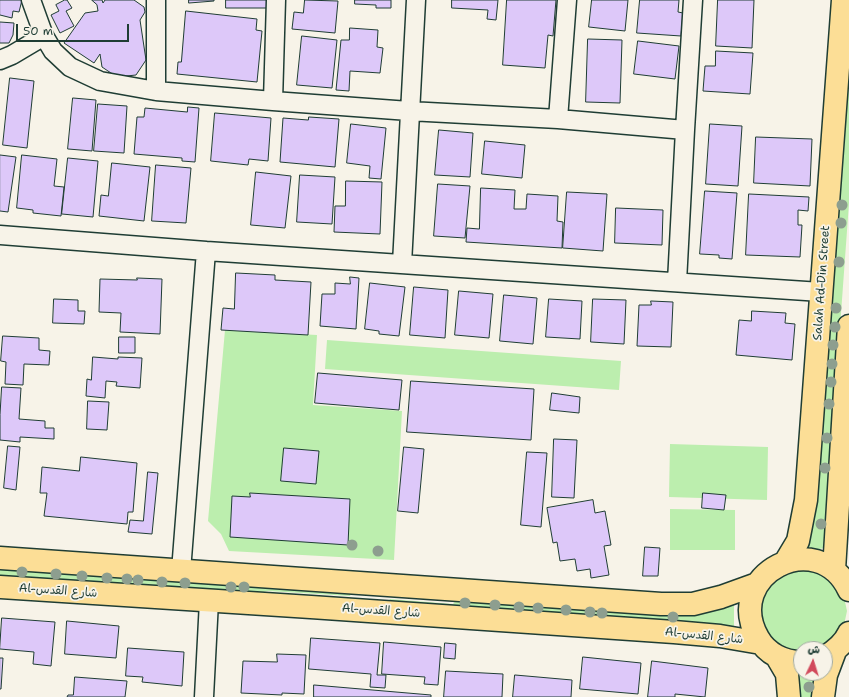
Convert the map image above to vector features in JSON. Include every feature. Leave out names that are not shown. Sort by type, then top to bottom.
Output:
[{"type":"main road","name":"Salah Ad-Din Street","points":[[786,561],[798,541],[806,500],[843,0]]},
{"type":"main road","points":[[844,581],[849,326]]},
{"type":"main road","points":[[0,558],[661,604],[693,604],[721,597],[757,584]]},
{"type":"main road","points":[[789,697],[787,674],[753,629],[750,614],[751,598],[757,584],[774,566],[786,561],[798,559],[810,559],[823,563],[844,581]]},
{"type":"main road","points":[[351,609],[355,600],[356,590],[353,583]]},
{"type":"main road","points":[[384,611],[381,604],[382,593],[386,586]]},
{"type":"main road","name":"Al-شارع القدس","points":[[0,587],[384,611],[720,636],[743,639],[793,662]]},
{"type":"main road","points":[[833,652],[842,645],[849,633]]},
{"type":"main road","points":[[823,697],[825,681]]},
{"type":"street","points":[[31,0],[44,36],[53,51],[70,67],[100,81],[156,91],[273,101],[409,112],[558,119],[685,130]]},
{"type":"street","points":[[156,0],[156,91]]},
{"type":"street","points":[[273,101],[276,0]]},
{"type":"street","points":[[402,264],[416,0]]},
{"type":"street","points":[[558,119],[567,0]]},
{"type":"street","points":[[677,282],[693,0]]},
{"type":"street","points":[[0,60],[12,55],[44,36]]},
{"type":"street","points":[[0,235],[206,251],[821,292]]},
{"type":"street","points":[[181,571],[206,251]]},
{"type":"street","points":[[204,697],[210,601]]},
{"type":"green space","points":[[849,26],[849,203],[824,548],[815,550],[808,547]]},
{"type":"green space","points":[[225,330],[317,335],[313,405],[402,411],[394,560],[229,551],[221,534],[208,521]]},
{"type":"green space","points":[[327,340],[621,361],[619,390],[325,369]]},
{"type":"green space","points":[[670,444],[768,447],[767,500],[669,497]]},
{"type":"green space","points":[[670,509],[735,510],[735,550],[670,550]]},
{"type":"green space","points":[[0,566],[351,593],[350,596],[268,591],[248,595],[0,579]]},
{"type":"green space","points":[[798,566],[827,574],[844,597],[847,611],[844,625],[831,641],[793,641],[793,652],[774,645],[758,620],[762,591],[771,579]]},
{"type":"green space","points":[[458,598],[734,602],[734,629],[388,602],[390,599],[453,604]]},
{"type":"green space","points":[[798,681],[817,681],[819,697],[799,697]]},
{"type":"building","points":[[0,0],[22,0],[19,12],[13,11],[12,18],[0,15]]},
{"type":"building","points":[[67,0],[72,8],[66,11],[74,26],[60,33],[51,15],[59,11],[56,5]]},
{"type":"building","points":[[92,0],[102,0],[103,3],[105,0],[134,0],[144,7],[145,12],[140,20],[146,60],[136,75],[117,77],[102,67],[100,54],[94,63],[64,43],[85,13],[98,11],[97,5]]},
{"type":"building","points":[[189,0],[214,0],[214,1],[189,3]]},
{"type":"building","points":[[226,0],[269,0],[269,8],[226,8]]},
{"type":"building","points":[[305,0],[338,1],[335,33],[292,29],[294,12],[303,13]]},
{"type":"building","points":[[355,0],[391,0],[391,8],[376,8],[376,5],[355,4]]},
{"type":"building","points":[[452,0],[498,0],[496,20],[487,19],[488,10],[452,8]]},
{"type":"building","points":[[507,0],[556,0],[553,36],[548,35],[545,68],[503,65]]},
{"type":"building","points":[[592,0],[628,0],[625,31],[589,27]]},
{"type":"building","points":[[640,0],[679,0],[678,12],[683,13],[681,36],[637,33]]},
{"type":"building","points":[[718,0],[754,0],[752,48],[716,46]]},
{"type":"building","points":[[186,11],[257,19],[256,30],[262,31],[257,82],[177,74],[178,62],[181,62]]},
{"type":"building","points":[[0,22],[14,23],[13,35],[9,43],[0,43]]},
{"type":"building","points":[[350,28],[378,30],[377,47],[383,48],[380,73],[350,71],[349,91],[336,90],[341,40],[349,40]]},
{"type":"building","points":[[302,36],[337,40],[332,88],[297,85]]},
{"type":"building","points":[[588,39],[622,40],[620,103],[586,102]]},
{"type":"building","points":[[638,41],[679,46],[675,79],[634,74]]},
{"type":"building","points":[[716,51],[753,53],[750,94],[703,91],[705,66],[715,66]]},
{"type":"building","points":[[10,78],[34,81],[27,148],[3,145]]},
{"type":"building","points":[[73,98],[96,100],[92,151],[68,149]]},
{"type":"building","points":[[98,104],[127,106],[124,153],[94,151]]},
{"type":"building","points":[[188,107],[199,108],[195,162],[182,161],[182,158],[134,154],[137,117],[144,117],[145,108],[187,112]]},
{"type":"building","points":[[215,113],[271,118],[268,161],[249,159],[248,165],[211,161]]},
{"type":"building","points":[[309,117],[339,119],[335,167],[280,162],[283,118],[308,120]]},
{"type":"building","points":[[351,124],[386,128],[381,179],[369,178],[370,166],[347,163]]},
{"type":"building","points":[[710,124],[742,126],[738,186],[706,184]]},
{"type":"building","points":[[439,130],[473,133],[470,177],[435,175]]},
{"type":"building","points":[[756,137],[812,139],[810,186],[754,183]]},
{"type":"building","points":[[485,141],[525,145],[522,178],[482,174]]},
{"type":"building","points":[[0,155],[16,157],[8,212],[0,211]]},
{"type":"building","points":[[22,155],[57,159],[54,186],[64,187],[61,216],[33,213],[33,210],[17,208]]},
{"type":"building","points":[[68,158],[98,161],[93,217],[62,214]]},
{"type":"building","points":[[112,163],[150,167],[144,221],[99,216],[101,195],[108,196]]},
{"type":"building","points":[[156,165],[191,168],[186,223],[152,221]]},
{"type":"building","points":[[256,172],[291,176],[285,228],[251,225]]},
{"type":"building","points":[[300,175],[335,177],[332,224],[297,222]]},
{"type":"building","points":[[346,181],[382,182],[380,234],[334,232],[335,206],[345,206]]},
{"type":"building","points":[[438,184],[470,186],[465,238],[434,236]]},
{"type":"building","points":[[481,188],[515,190],[514,209],[526,209],[527,194],[558,196],[557,221],[563,222],[562,248],[466,242],[467,228],[479,229]]},
{"type":"building","points":[[705,191],[737,193],[732,259],[719,258],[719,255],[700,254]]},
{"type":"building","points":[[567,192],[607,194],[603,251],[563,248]]},
{"type":"building","points":[[749,194],[809,197],[808,211],[798,210],[798,225],[802,225],[800,257],[746,255]]},
{"type":"building","points":[[616,208],[663,210],[662,245],[615,243]]},
{"type":"building","points":[[236,273],[275,275],[275,280],[311,282],[308,335],[221,330],[223,308],[234,309]]},
{"type":"building","points":[[350,277],[359,278],[356,329],[320,326],[322,294],[335,294],[335,283],[350,284]]},
{"type":"building","points":[[137,278],[162,279],[160,334],[120,332],[121,313],[99,312],[100,279],[137,280]]},
{"type":"building","points":[[370,283],[405,287],[399,336],[379,334],[379,331],[365,329]]},
{"type":"building","points":[[414,287],[448,290],[445,338],[410,335]]},
{"type":"building","points":[[459,291],[493,294],[489,338],[455,335]]},
{"type":"building","points":[[504,295],[537,298],[533,344],[500,341]]},
{"type":"building","points":[[54,299],[78,300],[78,311],[85,311],[84,324],[53,323]]},
{"type":"building","points":[[549,299],[582,301],[580,339],[546,337]]},
{"type":"building","points":[[593,299],[626,300],[624,344],[591,342]]},
{"type":"building","points":[[651,301],[673,302],[671,347],[637,346],[639,305],[651,305]]},
{"type":"building","points":[[752,311],[786,313],[785,323],[795,324],[792,360],[736,355],[739,320],[751,321]]},
{"type":"building","points":[[3,336],[39,338],[39,350],[50,351],[49,365],[24,364],[23,385],[5,384],[6,362],[1,361]]},
{"type":"building","points":[[119,337],[135,337],[135,353],[119,353]]},
{"type":"building","points":[[93,357],[118,359],[118,357],[142,358],[140,388],[116,386],[117,382],[106,381],[105,398],[86,396],[87,379],[91,380]]},
{"type":"building","points":[[318,373],[402,380],[399,410],[315,403]]},
{"type":"building","points":[[411,381],[534,389],[531,440],[407,432]]},
{"type":"building","points":[[2,387],[21,388],[19,419],[45,421],[45,428],[54,428],[54,439],[20,437],[20,442],[0,440]]},
{"type":"building","points":[[552,393],[580,397],[579,413],[550,410]]},
{"type":"building","points":[[88,401],[109,402],[107,430],[87,429]]},
{"type":"building","points":[[554,439],[577,440],[574,498],[552,497]]},
{"type":"building","points":[[8,446],[20,447],[16,490],[4,488]]},
{"type":"building","points":[[404,447],[424,449],[418,513],[398,511]]},
{"type":"building","points":[[284,448],[319,451],[316,484],[281,481]]},
{"type":"building","points":[[527,452],[547,453],[541,527],[521,525]]},
{"type":"building","points":[[81,457],[137,463],[133,512],[128,512],[127,524],[44,516],[47,493],[40,493],[42,467],[79,471]]},
{"type":"building","points":[[148,472],[158,473],[152,534],[128,532],[130,520],[143,521]]},
{"type":"building","points":[[250,493],[350,499],[348,545],[230,537],[232,496],[250,497]]},
{"type":"building","points":[[703,493],[726,495],[724,510],[702,508]]},
{"type":"building","points":[[593,500],[595,513],[605,511],[611,545],[604,546],[609,575],[591,578],[590,569],[577,571],[575,559],[560,561],[557,542],[553,543],[547,508]]},
{"type":"building","points":[[645,547],[660,548],[658,576],[643,576]]},
{"type":"building","points":[[2,618],[55,622],[51,666],[33,664],[34,652],[0,649]]},
{"type":"building","points":[[67,621],[119,626],[116,658],[65,654]]},
{"type":"building","points":[[311,638],[380,643],[377,675],[386,675],[385,688],[370,687],[371,674],[309,669]]},
{"type":"building","points":[[384,642],[441,647],[438,685],[424,684],[425,677],[382,674]]},
{"type":"building","points":[[445,643],[456,644],[455,659],[444,658]]},
{"type":"building","points":[[128,648],[184,652],[182,686],[142,682],[143,677],[126,676]]},
{"type":"building","points":[[277,654],[306,655],[304,694],[282,693],[282,695],[241,693],[243,661],[277,662]]},
{"type":"building","points":[[583,657],[641,663],[638,694],[580,689]]},
{"type":"building","points":[[0,658],[3,658],[1,689],[0,689]]},
{"type":"building","points":[[652,661],[708,668],[705,697],[675,694],[675,697],[648,697]]},
{"type":"building","points":[[446,671],[503,674],[502,697],[444,697]]},
{"type":"building","points":[[515,675],[572,680],[571,697],[513,697]]},
{"type":"building","points":[[75,677],[127,681],[125,697],[67,697],[68,695],[73,695]]},
{"type":"building","points":[[314,685],[431,695],[431,697],[314,697]]}]
